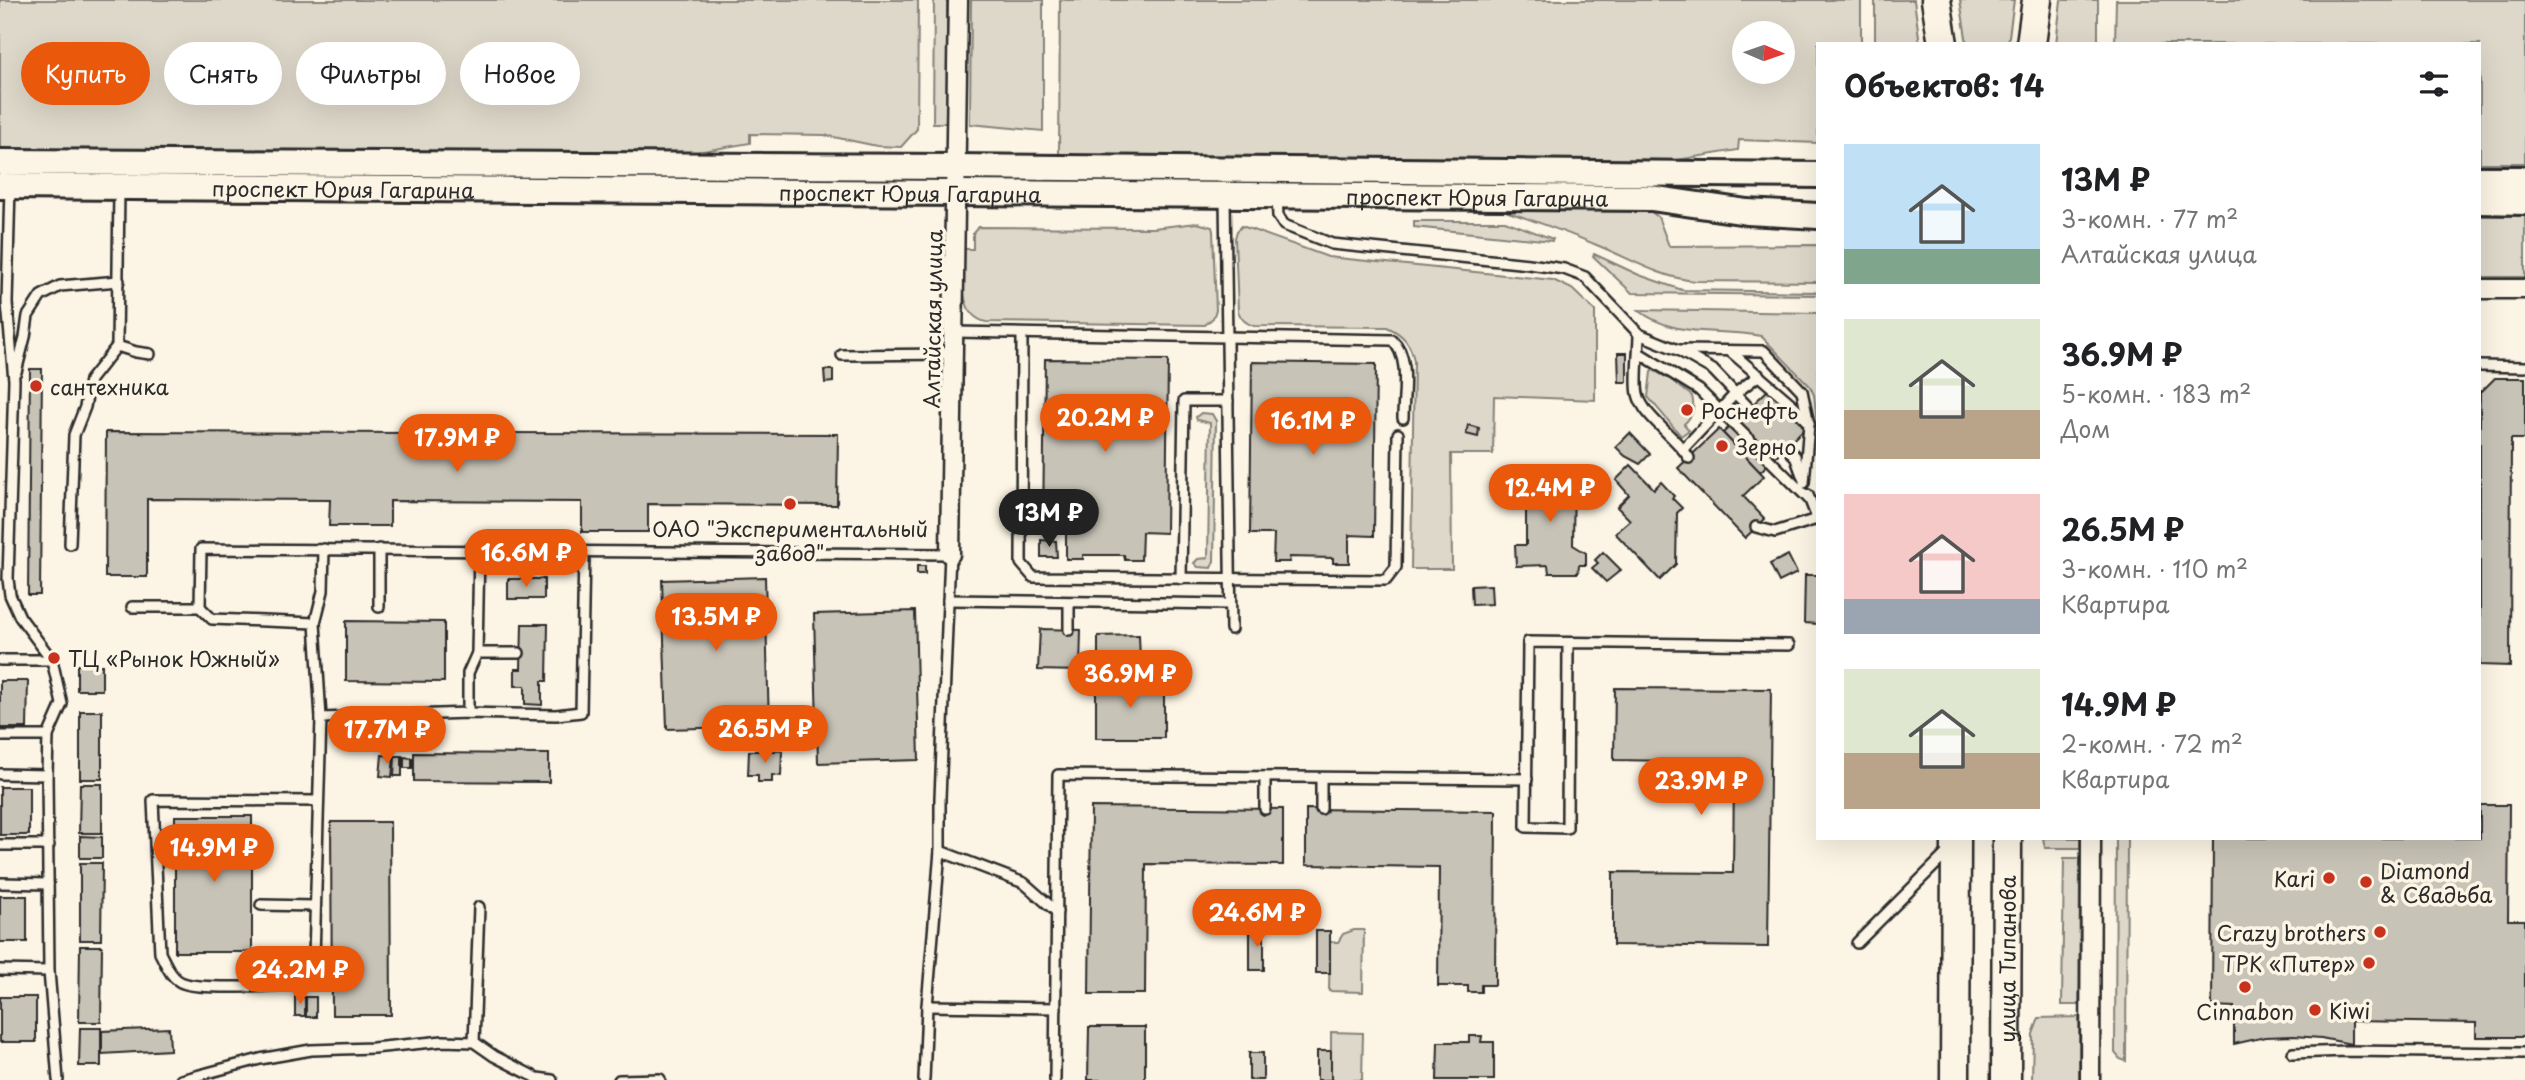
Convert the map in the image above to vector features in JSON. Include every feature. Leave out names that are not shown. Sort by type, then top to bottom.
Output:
[{"type":"main road","points":[[1936,0],[1943,42]]},
{"type":"main road","points":[[2031,42],[2037,0]]},
{"type":"main road","name":"проспект Юрия Гагарина","points":[[119,175],[957,167],[1225,182],[1651,198],[1747,212],[1816,216]]},
{"type":"main road","name":"проспект Юрия Гагарина","points":[[5,174],[957,192],[1225,182]]},
{"type":"main road","name":"проспект Юрия Гагарина","points":[[1276,183],[1816,175]]},
{"type":"main road","points":[[2481,179],[2525,179]]},
{"type":"main road","points":[[2481,201],[2525,202]]},
{"type":"main road","name":"улица Типанова","points":[[2006,1080],[2007,840]]},
{"type":"main road","points":[[1955,1080],[1956,841]]},
{"type":"street","name":"Алтайская улица","points":[[950,554],[958,0]]},
{"type":"street","points":[[2481,289],[2525,289]]},
{"type":"street","points":[[2090,1080],[2091,840]]},
{"type":"lane","points":[[5,174],[7,303],[14,380],[5,596],[52,660],[62,704],[48,736],[47,775],[48,971],[58,1080]]},
{"type":"lane","points":[[70,544],[74,435],[85,407],[90,380],[117,345],[119,175]]},
{"type":"lane","points":[[1225,182],[1231,629]]},
{"type":"lane","points":[[1276,183],[1278,216],[1284,225],[1332,244],[1564,269],[1585,278],[1639,334],[1678,350],[1713,370],[1749,408]]},
{"type":"lane","points":[[14,380],[28,316],[41,296],[60,286],[119,281]]},
{"type":"lane","points":[[954,332],[1392,340],[1400,347],[1404,357],[1403,418]]},
{"type":"lane","points":[[1022,334],[1021,563],[1033,577],[1386,580],[1396,567],[1398,434]]},
{"type":"lane","points":[[1639,334],[1638,395],[1648,412],[1684,448],[1689,457]]},
{"type":"lane","points":[[117,345],[150,354]]},
{"type":"lane","points":[[1678,350],[1764,352],[1802,390],[1808,424],[1804,483]]},
{"type":"lane","points":[[1730,351],[1795,408],[1808,424]]},
{"type":"lane","points":[[1639,353],[1699,390],[1810,500]]},
{"type":"lane","points":[[842,355],[954,355]]},
{"type":"lane","points":[[2481,366],[2525,366]]},
{"type":"lane","points":[[1684,448],[1736,393],[1759,376]]},
{"type":"lane","points":[[1181,579],[1184,401],[1228,401]]},
{"type":"lane","points":[[1786,447],[1795,456],[1816,515]]},
{"type":"lane","points":[[1756,527],[1775,532],[1816,521]]},
{"type":"lane","points":[[200,607],[201,549],[950,554],[940,851],[927,1006],[924,1080]]},
{"type":"lane","points":[[317,800],[153,800],[160,953],[169,971],[181,983],[198,986],[294,982],[307,972],[314,957],[321,718],[315,623],[323,591],[324,549]]},
{"type":"lane","points":[[379,549],[379,607]]},
{"type":"lane","points":[[468,713],[468,673],[477,653],[480,551]]},
{"type":"lane","points":[[321,718],[468,713],[556,715],[581,712],[584,552]]},
{"type":"lane","points":[[948,600],[1230,604]]},
{"type":"lane","points":[[1069,603],[1069,630]]},
{"type":"lane","points":[[132,607],[200,607],[212,618],[315,623]]},
{"type":"lane","points":[[1568,643],[1567,828],[1526,827],[1528,642],[1789,645]]},
{"type":"lane","points":[[477,653],[519,653]]},
{"type":"lane","points":[[0,660],[52,660]]},
{"type":"lane","points":[[0,736],[48,736]]},
{"type":"lane","points":[[0,774],[47,775]]},
{"type":"lane","points":[[1055,1080],[1058,775],[1527,779]]},
{"type":"lane","points":[[1265,777],[1265,809]]},
{"type":"lane","points":[[1321,778],[1321,809]]},
{"type":"lane","points":[[1857,943],[1956,841]]},
{"type":"lane","points":[[0,845],[49,845]]},
{"type":"lane","points":[[940,851],[1024,883],[1056,912]]},
{"type":"lane","points":[[0,883],[48,884]]},
{"type":"lane","points":[[261,905],[314,906]]},
{"type":"lane","points":[[474,1042],[479,907]]},
{"type":"lane","points":[[0,971],[48,971]]},
{"type":"lane","points":[[927,1006],[1056,1008]]},
{"type":"lane","points":[[181,1080],[260,1059],[312,1050],[373,1048],[443,1041],[474,1042],[494,1056],[537,1078],[552,1080]]},
{"type":"lane","points":[[2293,1053],[2525,1052]]},
{"type":"lane","points":[[619,1080],[660,1079]]},
{"type":"shaded area","points":[[0,0],[918,0],[917,129],[901,147],[877,146],[824,135],[750,134],[750,143],[686,154],[0,149]]},
{"type":"shaded area","points":[[934,0],[947,0],[947,123],[933,123]]},
{"type":"shaded area","points":[[971,0],[1043,0],[1043,131],[970,124]]},
{"type":"shaded area","points":[[1060,0],[1861,0],[1861,42],[1816,42],[1816,143],[1739,140],[1738,150],[1677,160],[1059,156]]},
{"type":"shaded area","points":[[1875,0],[1914,0],[1920,42],[1875,42]]},
{"type":"shaded area","points":[[1960,0],[2014,0],[2008,42],[1967,42]]},
{"type":"shaded area","points":[[2061,0],[2098,0],[2098,42],[2056,42]]},
{"type":"shaded area","points":[[2116,0],[2525,0],[2525,163],[2481,163],[2481,42],[2115,42]]},
{"type":"shaded area","points":[[1510,209],[1650,211],[1658,217],[1669,246],[1816,245],[1816,282],[1683,279],[1658,272],[1508,212]]},
{"type":"shaded area","points":[[2481,216],[2525,216],[2525,277],[2481,277]]},
{"type":"shaded area","points":[[1414,221],[1505,221],[1553,239],[1414,227]]},
{"type":"shaded area","points":[[1197,223],[1212,227],[1213,231],[1216,310],[1213,318],[1205,325],[986,322],[976,318],[966,302],[963,280],[964,249],[973,249],[973,233],[978,227],[1153,228]]},
{"type":"shaded area","points":[[1242,226],[1328,257],[1553,280],[1572,289],[1595,311],[1595,400],[1494,396],[1493,454],[1451,454],[1452,569],[1411,569],[1414,361],[1408,345],[1402,336],[1387,327],[1254,326],[1246,322],[1238,311],[1235,238]]},
{"type":"shaded area","points":[[1594,254],[1639,275],[1682,290],[1816,292],[1816,295],[1632,293],[1593,256]]},
{"type":"shaded area","points":[[1638,310],[1816,313],[1816,414],[1810,386],[1761,336],[1683,329],[1653,319]]},
{"type":"shaded area","points":[[1653,370],[1692,396],[1693,412],[1684,424],[1689,430],[1681,436],[1648,397]]},
{"type":"shaded area","points":[[1201,413],[1212,414],[1216,421],[1214,561],[1211,568],[1198,567],[1194,563],[1198,559],[1208,558],[1210,423],[1197,420],[1196,417]]},
{"type":"shaded area","points":[[2043,840],[2080,840],[2080,848],[2045,848]]},
{"type":"shaded area","points":[[2116,840],[2127,840],[2126,1061],[2115,1053]]},
{"type":"shaded area","points":[[2064,858],[2080,858],[2079,1005],[2062,1005]]},
{"type":"shaded area","points":[[1364,930],[1363,992],[1329,991],[1330,942],[1338,942],[1343,934]]},
{"type":"shaded area","points":[[2079,1017],[2079,1080],[2032,1080],[2033,1034],[2039,1018]]},
{"type":"shaded area","points":[[1331,1032],[1363,1033],[1362,1080],[1331,1080]]},
{"type":"building","points":[[1618,353],[1627,353],[1627,382],[1619,382]]},
{"type":"building","points":[[1045,359],[1168,360],[1166,533],[1142,532],[1141,560],[1125,560],[1124,555],[1083,555],[1083,559],[1066,559],[1066,531],[1043,530]]},
{"type":"building","points":[[1252,362],[1376,364],[1374,536],[1349,535],[1349,563],[1333,563],[1333,558],[1289,557],[1290,562],[1273,562],[1274,534],[1250,534]]},
{"type":"building","points":[[30,369],[42,369],[40,595],[28,595]]},
{"type":"building","points":[[824,370],[833,370],[833,382],[825,383]]},
{"type":"building","points":[[2495,378],[2525,378],[2525,439],[2511,439],[2510,666],[2481,665],[2482,391]]},
{"type":"building","points":[[1770,388],[1807,426],[1760,472],[1723,433]]},
{"type":"building","points":[[1468,425],[1479,428],[1478,437],[1466,434]]},
{"type":"building","points":[[1719,429],[1764,476],[1743,496],[1765,519],[1745,538],[1678,468]]},
{"type":"building","name":"ОАО \"Экспериментальный завод\"","points":[[106,432],[838,434],[837,505],[648,504],[648,532],[582,532],[582,502],[390,501],[390,526],[329,526],[330,500],[147,499],[147,577],[105,577]]},
{"type":"building","points":[[1630,433],[1650,454],[1640,464],[1625,456],[1616,447]]},
{"type":"building","points":[[1631,465],[1654,489],[1661,482],[1682,508],[1677,513],[1676,564],[1660,580],[1615,533],[1630,520],[1617,507],[1629,495],[1616,480]]},
{"type":"building","points":[[1538,467],[1552,467],[1552,474],[1574,474],[1573,545],[1586,553],[1586,565],[1579,565],[1578,573],[1549,573],[1548,565],[1516,566],[1515,545],[1526,545],[1526,474],[1538,474]]},
{"type":"building","points":[[1041,540],[1056,541],[1057,557],[1041,557]]},
{"type":"building","points":[[1603,552],[1621,570],[1606,582],[1592,568],[1598,563],[1595,560]]},
{"type":"building","points":[[1788,555],[1797,573],[1779,582],[1770,564]]},
{"type":"building","points":[[917,566],[925,566],[925,574],[917,574]]},
{"type":"building","points":[[1805,575],[1816,575],[1816,624],[1804,623]]},
{"type":"building","points":[[765,577],[769,726],[667,729],[662,580]]},
{"type":"building","points":[[508,579],[544,579],[544,599],[508,599]]},
{"type":"building","points":[[1491,585],[1492,604],[1472,605],[1471,586]]},
{"type":"building","points":[[915,611],[919,760],[818,763],[814,614]]},
{"type":"building","points":[[346,621],[444,622],[444,682],[346,681]]},
{"type":"building","points":[[522,624],[548,624],[547,681],[542,681],[542,705],[525,704],[525,686],[515,686],[515,669],[521,669]]},
{"type":"building","points":[[1040,629],[1081,630],[1080,671],[1038,670]]},
{"type":"building","points":[[1139,635],[1140,660],[1098,661],[1098,636]]},
{"type":"building","points":[[77,665],[102,665],[102,690],[77,690]]},
{"type":"building","points":[[1116,671],[1143,671],[1143,690],[1164,691],[1164,738],[1096,738],[1096,690],[1116,690]]},
{"type":"building","points":[[0,681],[28,681],[27,728],[0,728]]},
{"type":"building","points":[[1615,688],[1771,689],[1768,947],[1613,945],[1613,872],[1733,873],[1734,773],[1734,762],[1614,760]]},
{"type":"building","points":[[80,711],[102,711],[102,779],[80,779]]},
{"type":"building","points":[[749,751],[782,751],[781,776],[772,775],[772,782],[758,782],[758,775],[748,775]]},
{"type":"building","points":[[414,753],[549,754],[549,782],[414,781]]},
{"type":"building","points":[[382,755],[394,756],[392,777],[380,776]]},
{"type":"building","points":[[395,756],[402,756],[402,776],[394,776]]},
{"type":"building","points":[[404,757],[412,758],[412,768],[404,768]]},
{"type":"building","points":[[80,784],[102,784],[102,833],[79,833]]},
{"type":"building","points":[[0,787],[29,787],[29,835],[0,835]]},
{"type":"building","name":"ТРК «Питер»","points":[[2481,805],[2509,805],[2508,920],[2525,920],[2525,1037],[2476,1037],[2476,1023],[2351,1021],[2351,1044],[2294,1036],[2265,1037],[2234,1044],[2234,1007],[2212,1006],[2213,840],[2481,840]]},
{"type":"building","points":[[1091,807],[1283,809],[1283,865],[1146,864],[1145,994],[1089,994]]},
{"type":"building","points":[[1306,809],[1496,811],[1495,985],[1481,985],[1481,992],[1468,992],[1468,986],[1438,986],[1439,867],[1306,865]]},
{"type":"building","points":[[175,816],[252,816],[252,952],[175,952]]},
{"type":"building","points":[[331,822],[390,822],[391,1015],[332,1015]]},
{"type":"building","points":[[80,836],[102,837],[102,858],[80,858]]},
{"type":"building","points":[[80,863],[102,863],[101,940],[80,940]]},
{"type":"building","points":[[0,896],[27,896],[27,942],[0,942]]},
{"type":"building","points":[[1250,928],[1264,928],[1264,970],[1250,970]]},
{"type":"building","points":[[1316,931],[1330,931],[1330,973],[1316,973]]},
{"type":"building","points":[[80,946],[102,946],[101,1022],[79,1022]]},
{"type":"building","points":[[0,997],[36,997],[36,1042],[0,1042]]},
{"type":"building","points":[[295,997],[305,997],[305,1016],[295,1016]]},
{"type":"building","points":[[306,997],[316,997],[316,1017],[306,1017]]},
{"type":"building","points":[[1089,1027],[1145,1027],[1145,1080],[1088,1080]]},
{"type":"building","points":[[80,1028],[101,1028],[101,1066],[79,1066]]},
{"type":"building","points":[[169,1028],[170,1050],[102,1054],[102,1031]]},
{"type":"building","points":[[1469,1036],[1482,1036],[1481,1042],[1494,1042],[1494,1080],[1437,1080],[1438,1042],[1469,1042]]},
{"type":"building","points":[[1317,1051],[1331,1051],[1331,1080],[1317,1080]]},
{"type":"building","points":[[1249,1053],[1263,1053],[1263,1080],[1249,1080]]},
{"type":"place","name":"сантехника","points":[[36,386]]},
{"type":"place","name":"Роснефть","points":[[1687,410]]},
{"type":"place","name":"Зерно","points":[[1722,446]]},
{"type":"place","name":"ОАО \"Экспериментальный завод\"","points":[[790,504]]},
{"type":"place","name":"ТЦ «Рынок Южный»","points":[[54,658]]},
{"type":"place","name":"Kari","points":[[2329,878]]},
{"type":"place","name":"Diamond & Свадьба","points":[[2366,882]]},
{"type":"place","name":"Crazy brothers","points":[[2380,932]]},
{"type":"place","name":"ТРК «Питер»","points":[[2369,963]]},
{"type":"place","name":"Cinnabon","points":[[2245,987]]},
{"type":"place","name":"Kiwi","points":[[2315,1010]]}]
